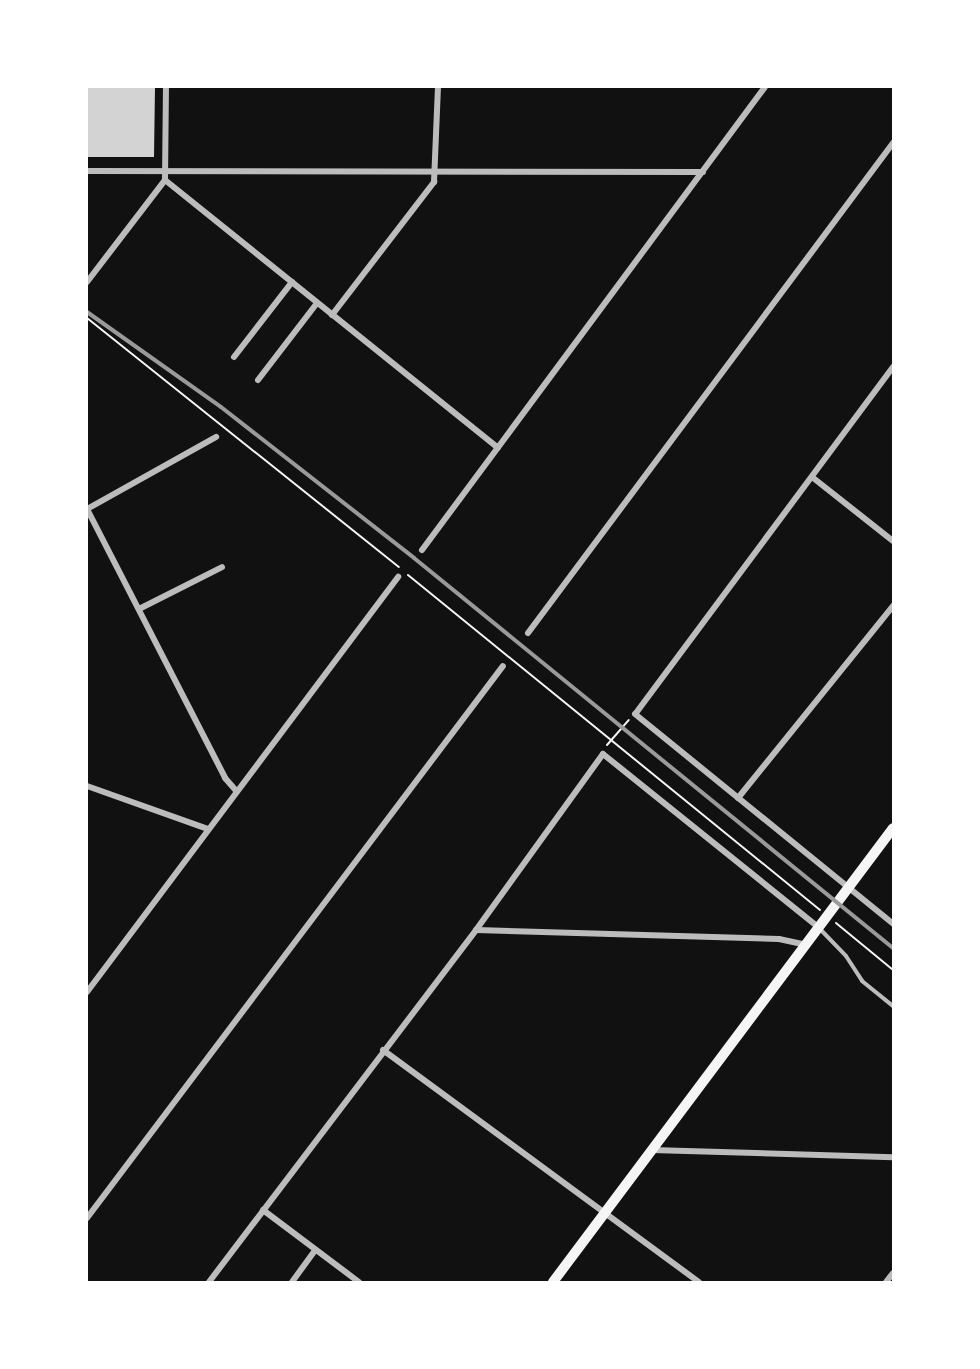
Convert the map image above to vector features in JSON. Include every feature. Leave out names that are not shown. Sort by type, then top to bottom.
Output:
[{"type":"main road","points":[[554,1282],[803,944],[893,828]]},
{"type":"street","points":[[87,282],[165,180],[166,87]]},
{"type":"street","points":[[332,315],[430,189],[437,173],[438,87]]},
{"type":"street","points":[[422,550],[765,87]]},
{"type":"street","points":[[528,633],[893,143]]},
{"type":"street","points":[[87,171],[703,172]]},
{"type":"street","points":[[165,180],[498,448]]},
{"type":"street","points":[[234,357],[292,282]]},
{"type":"street","points":[[258,380],[317,303]]},
{"type":"street","points":[[893,367],[635,714],[893,924]]},
{"type":"street","points":[[216,437],[87,509],[225,778],[237,792]]},
{"type":"street","points":[[812,477],[893,541]]},
{"type":"street","points":[[139,609],[222,567]]},
{"type":"street","points":[[87,992],[398,577]]},
{"type":"street","points":[[738,798],[893,606]]},
{"type":"street","points":[[87,1218],[503,666]]},
{"type":"street","points":[[209,1282],[476,930],[603,754],[817,926]]},
{"type":"street","points":[[87,786],[208,829]]},
{"type":"street","points":[[476,930],[779,939],[803,944]]},
{"type":"street","points":[[383,1050],[699,1282]]},
{"type":"street","points":[[652,1150],[893,1156]]},
{"type":"street","points":[[263,1210],[359,1282]]},
{"type":"street","points":[[292,1282],[315,1250]]},
{"type":"street","points":[[886,1282],[893,1273]]},
{"type":"lane","points":[[817,926],[846,956],[862,981],[893,1006]]},
{"type":"path","points":[[87,318],[893,970]]},
{"type":"path","points":[[603,754],[610,739],[635,714]]},
{"type":"building","points":[[87,87],[155,87],[154,157],[87,157]]},
{"type":"railway","points":[[87,312],[221,407],[414,558],[893,948]]}]
